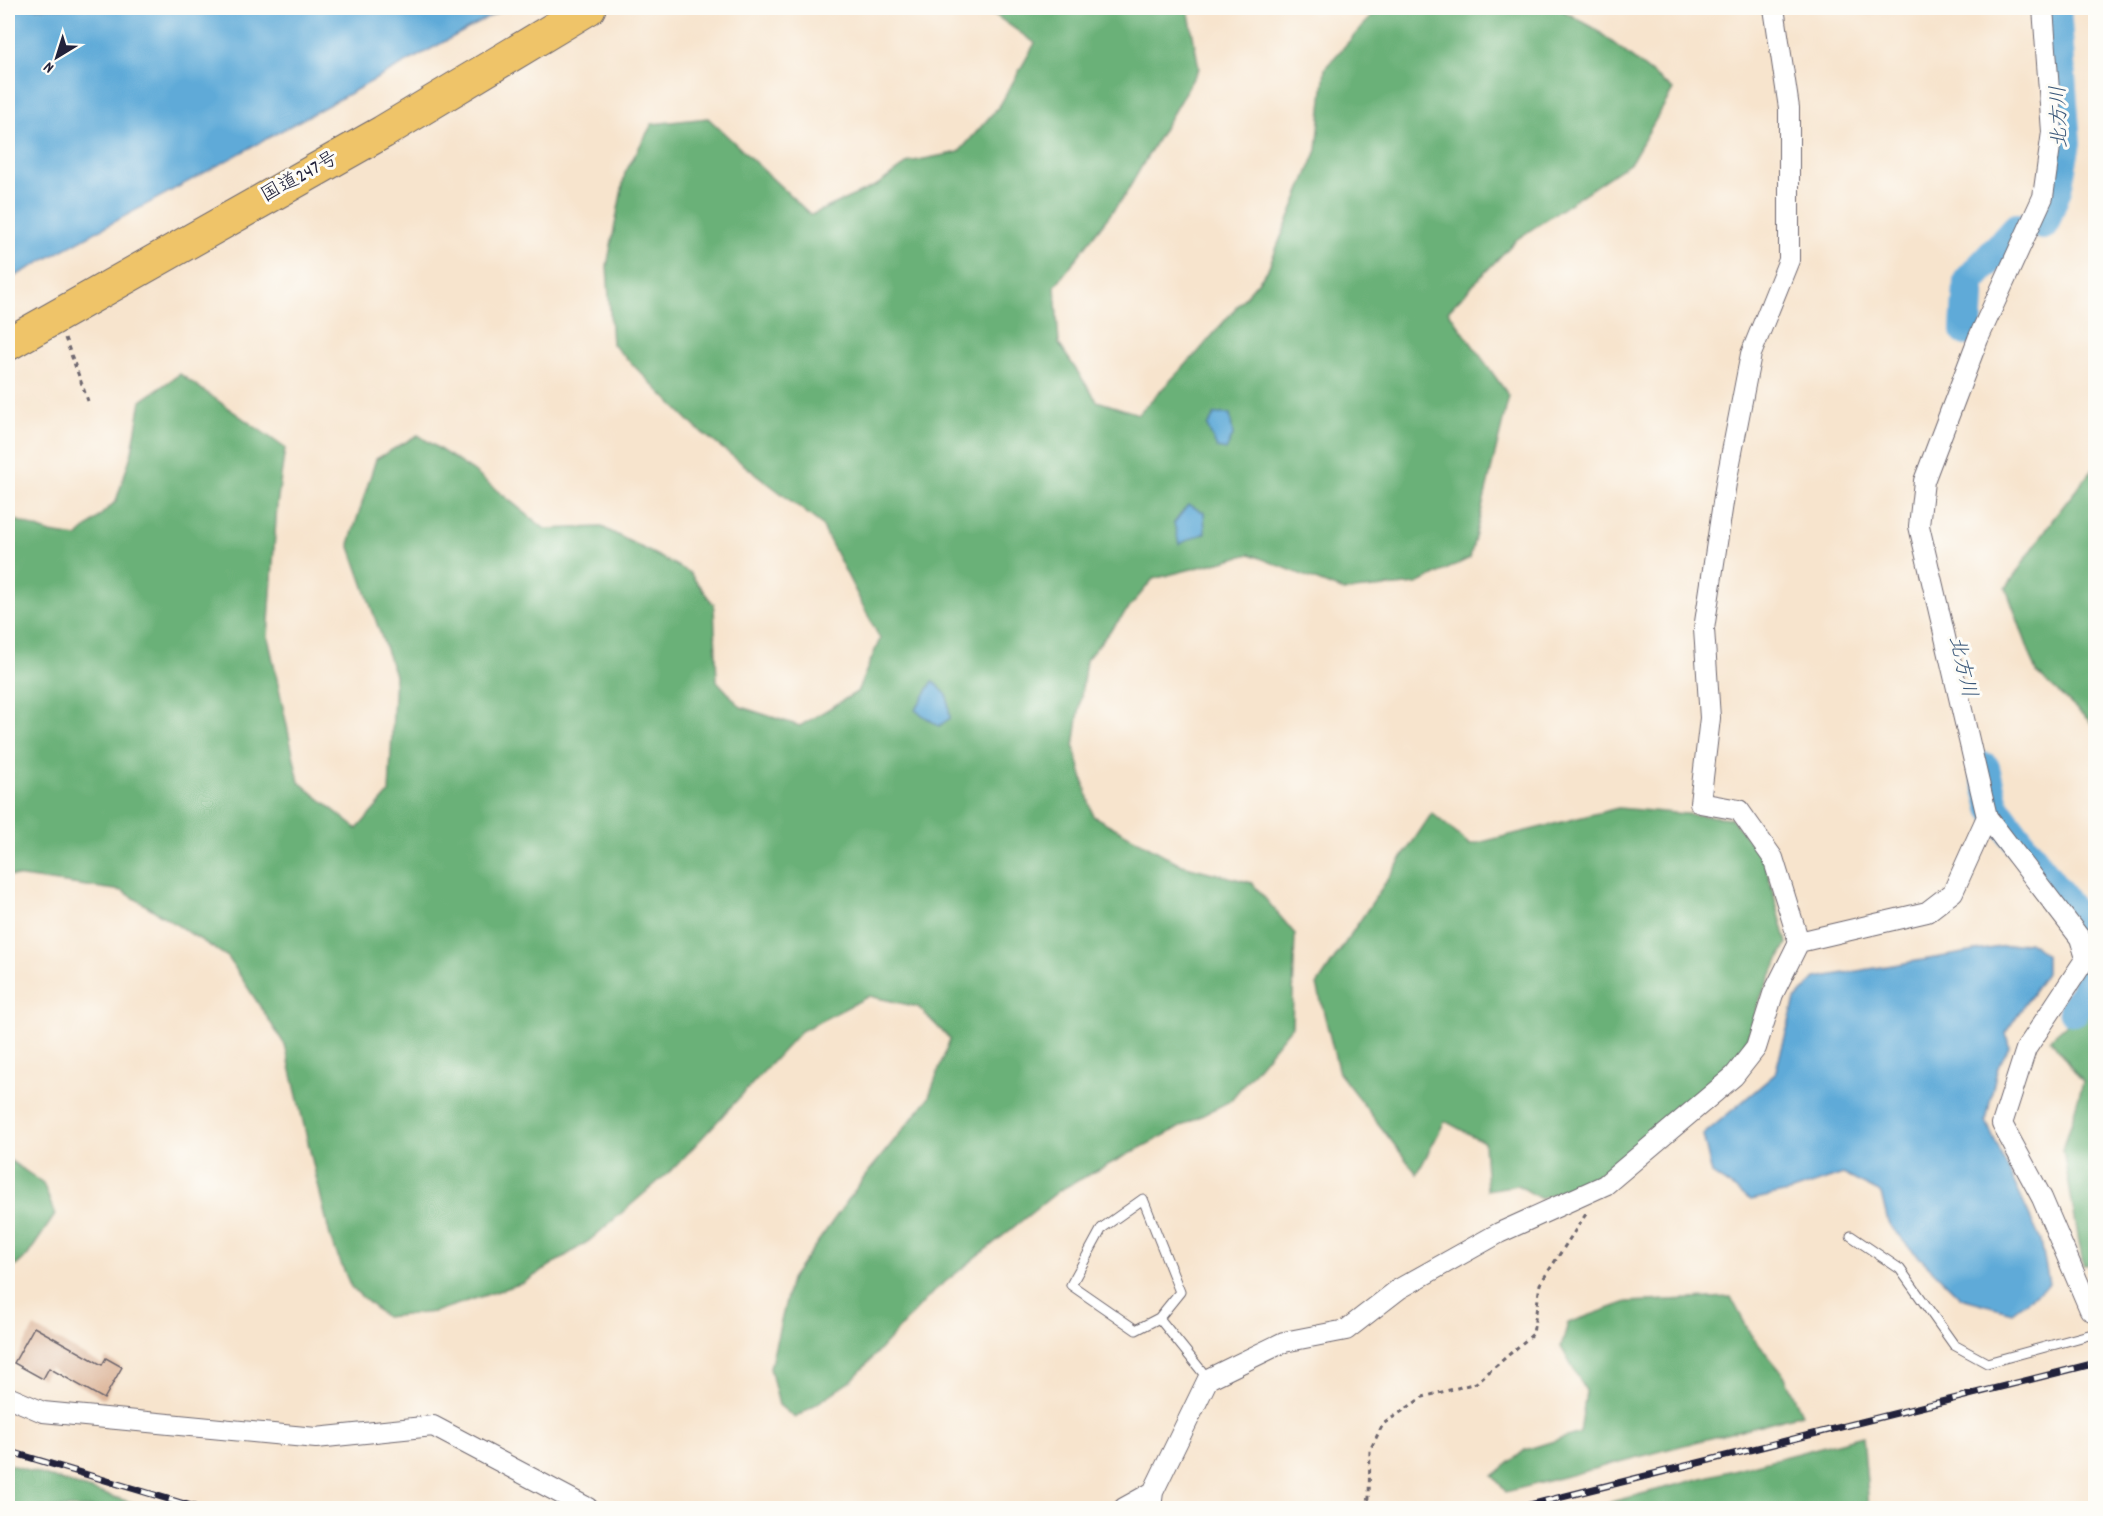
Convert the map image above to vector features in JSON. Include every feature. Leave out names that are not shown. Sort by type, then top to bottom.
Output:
[{"type":"highway","name":"国道247号","points":[[8,344],[56,314],[383,132],[589,8]]},
{"type":"street","points":[[1124,1509],[1152,1500],[1208,1379],[1284,1342],[1346,1330],[1399,1289],[1499,1233],[1605,1185],[1734,1076],[1756,1048],[1773,994],[1799,942],[1773,858],[1739,810],[1700,803],[1710,718],[1704,629],[1726,483],[1751,354],[1789,260],[1789,108],[1774,8]]},
{"type":"street","points":[[2043,8],[2052,132],[2043,197],[1978,339],[1924,481],[1919,526],[1987,818],[2080,938],[2091,958],[2026,1049],[2002,1124],[2042,1198],[2090,1310],[2096,1313]]},
{"type":"street","points":[[1799,942],[1927,912],[1953,892],[1987,818]]},
{"type":"street","points":[[8,1397],[43,1412],[316,1438],[434,1426],[588,1509]]},
{"type":"lane","points":[[1143,1199],[1180,1292],[1159,1318],[1136,1330],[1071,1285],[1102,1228],[1143,1199]]},
{"type":"lane","points":[[1851,1236],[1900,1269],[1954,1345],[1987,1363],[2096,1333]]},
{"type":"lane","points":[[1159,1318],[1208,1379]]},
{"type":"path","points":[[56,314],[88,401]]},
{"type":"path","points":[[1364,1509],[1369,1498],[1370,1450],[1383,1424],[1423,1397],[1476,1383],[1533,1334],[1540,1284],[1605,1185]]},
{"type":"green space","points":[[985,8],[1188,8],[1199,68],[1125,195],[1055,286],[1059,344],[1097,401],[1138,414],[1199,351],[1267,271],[1317,150],[1325,68],[1379,8],[1558,8],[1594,28],[1673,90],[1631,162],[1516,240],[1448,311],[1509,396],[1470,558],[1417,584],[1343,591],[1250,554],[1153,579],[1086,660],[1074,747],[1093,816],[1182,865],[1252,883],[1295,934],[1292,1026],[1230,1101],[1060,1190],[934,1291],[852,1380],[795,1418],[779,1405],[770,1368],[791,1279],[866,1175],[928,1099],[950,1039],[918,1007],[869,996],[801,1031],[676,1166],[589,1241],[523,1283],[434,1312],[385,1317],[351,1287],[331,1240],[285,1045],[228,957],[123,891],[8,875],[8,517],[50,533],[77,537],[116,501],[132,452],[141,401],[180,374],[285,448],[277,505],[268,637],[299,782],[357,829],[389,793],[395,675],[349,544],[376,459],[418,435],[473,471],[545,529],[602,527],[689,572],[714,605],[717,681],[741,707],[800,726],[857,692],[880,639],[821,524],[696,428],[612,344],[607,266],[625,173],[652,124],[708,118],[811,215],[877,185],[909,162],[959,152],[1000,105],[1035,43]]},
{"type":"green space","points":[[2095,466],[2095,726],[2037,673],[2006,588],[2053,519]]},
{"type":"green space","points":[[1618,808],[1731,818],[1764,859],[1787,943],[1761,997],[1745,1046],[1722,1073],[1595,1178],[1541,1199],[1518,1185],[1487,1190],[1484,1142],[1445,1121],[1417,1174],[1339,1073],[1317,985],[1432,813],[1470,845]]},
{"type":"green space","points":[[2095,999],[2096,1263],[2083,1265],[2063,1150],[2083,1082],[2050,1039]]},
{"type":"green space","points":[[8,1159],[43,1183],[55,1215],[28,1255],[8,1273]]},
{"type":"green space","points":[[1731,1297],[1751,1335],[1784,1375],[1802,1414],[1506,1492],[1493,1476],[1525,1450],[1580,1433],[1586,1391],[1561,1347],[1568,1323],[1627,1302]]},
{"type":"green space","points":[[1863,1436],[1869,1508],[1588,1508]]},
{"type":"green space","points":[[8,1464],[18,1467],[149,1508],[8,1508]]},
{"type":"water","points":[[8,8],[506,8],[8,280]]},
{"type":"water","points":[[1215,414],[1230,414],[1233,435],[1226,450],[1217,448],[1207,426]]},
{"type":"water","points":[[1188,505],[1204,512],[1205,533],[1179,544],[1174,523]]},
{"type":"water","points":[[933,681],[947,695],[950,718],[939,726],[915,710]]},
{"type":"water","points":[[2029,942],[2046,955],[2046,973],[2006,1032],[2009,1047],[1997,1069],[1986,1121],[2041,1241],[2049,1284],[2012,1312],[1961,1298],[1888,1223],[1881,1193],[1843,1174],[1793,1191],[1751,1200],[1712,1174],[1703,1135],[1775,1074],[1795,1000],[1816,978]]},
{"type":"building","points":[[34,1327],[102,1365],[106,1358],[122,1367],[104,1399],[49,1368],[43,1379],[14,1363]]},
{"type":"waterway","name":"北方川","points":[[2043,224],[2056,189],[2065,143],[2055,8]]},
{"type":"waterway","name":"北方川","points":[[1966,330],[1969,281],[2017,229]]},
{"type":"waterway","name":"北方川","points":[[1984,768],[1994,808],[2096,945]]},
{"type":"waterway","name":"北方川","points":[[2074,1010],[2095,974]]},
{"type":"railway","points":[[1518,1508],[2096,1363]]},
{"type":"railway","points":[[8,1451],[198,1508]]}]
